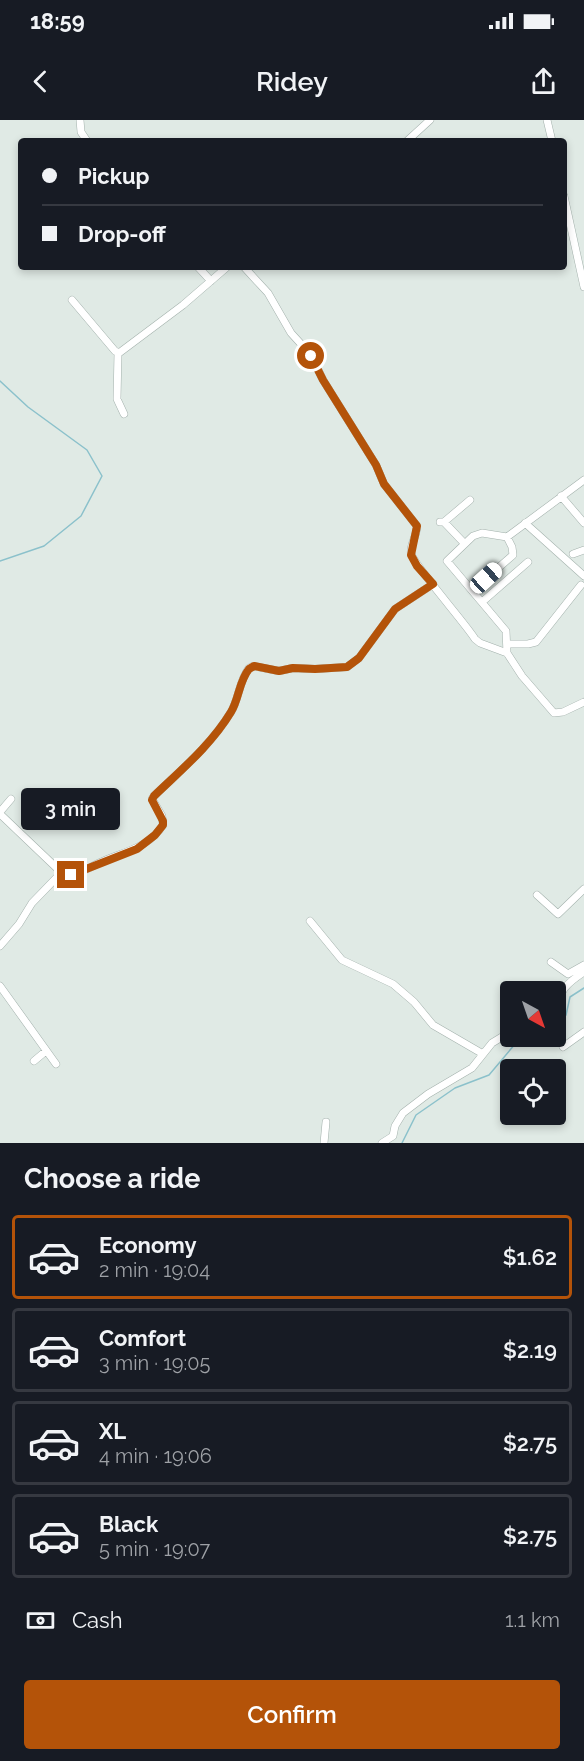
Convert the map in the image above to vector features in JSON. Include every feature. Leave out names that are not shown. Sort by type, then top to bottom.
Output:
[{"type":"street","points":[[80,120],[81,132],[85,138]]},
{"type":"street","points":[[410,138],[430,120]]},
{"type":"street","points":[[547,120],[551,138]]},
{"type":"street","points":[[567,210],[584,287]]},
{"type":"street","points":[[201,270],[211,281]]},
{"type":"street","points":[[118,353],[224,270]]},
{"type":"street","points":[[247,270],[268,293],[291,333],[311,356],[323,380],[376,465],[384,484],[417,526],[411,555],[417,566],[480,643],[507,653]]},
{"type":"street","points":[[72,300],[118,353],[117,399],[124,414]]},
{"type":"street","points":[[584,480],[507,537],[482,533],[473,536],[447,561],[506,631],[507,653],[522,676],[554,713],[563,712],[584,702]]},
{"type":"street","points":[[561,496],[584,523]]},
{"type":"street","points":[[464,543],[442,522],[470,500]]},
{"type":"street","points":[[525,523],[584,576]]},
{"type":"street","points":[[482,602],[525,565],[513,555],[507,537]]},
{"type":"street","points":[[573,554],[584,550]]},
{"type":"street","points":[[473,590],[513,555]]},
{"type":"street","points":[[12,799],[0,813],[61,873],[77,874],[98,863],[128,853],[160,830],[163,821],[152,800],[154,796],[194,758],[219,730],[237,702],[249,669],[254,666],[279,671],[293,668],[347,667],[359,658],[395,609],[433,584]]},
{"type":"street","points":[[507,644],[536,642],[581,585]]},
{"type":"street","points":[[0,946],[19,924],[32,903],[61,873]]},
{"type":"street","points":[[537,896],[558,914],[584,889]]},
{"type":"street","points":[[310,921],[342,960],[393,984],[414,1002],[433,1025],[483,1054]]},
{"type":"street","points":[[551,962],[568,974],[584,965]]},
{"type":"street","points":[[566,986],[584,972]]},
{"type":"street","points":[[0,986],[56,1064]]},
{"type":"street","points":[[566,1044],[584,1032]]},
{"type":"street","points":[[382,1143],[393,1136],[398,1119],[403,1113],[444,1083],[472,1068],[492,1043],[500,1038]]},
{"type":"street","points":[[34,1061],[46,1050]]},
{"type":"street","points":[[324,1143],[326,1122]]},
{"type":"waterway","points":[[0,381],[28,407],[87,450],[102,476],[81,516],[44,546],[0,561]]},
{"type":"waterway","points":[[566,1015],[570,997],[584,988]]},
{"type":"waterway","points":[[402,1143],[416,1115],[455,1088],[489,1075],[513,1047]]},
{"type":"route","points":[[71,875],[137,849],[160,830],[163,821],[152,800],[154,796],[194,758],[219,730],[237,702],[245,673],[249,669],[254,666],[279,671],[293,668],[347,667],[355,663],[395,609],[433,584],[417,566],[411,555],[417,526],[384,484],[376,465],[323,380],[311,356]]}]
